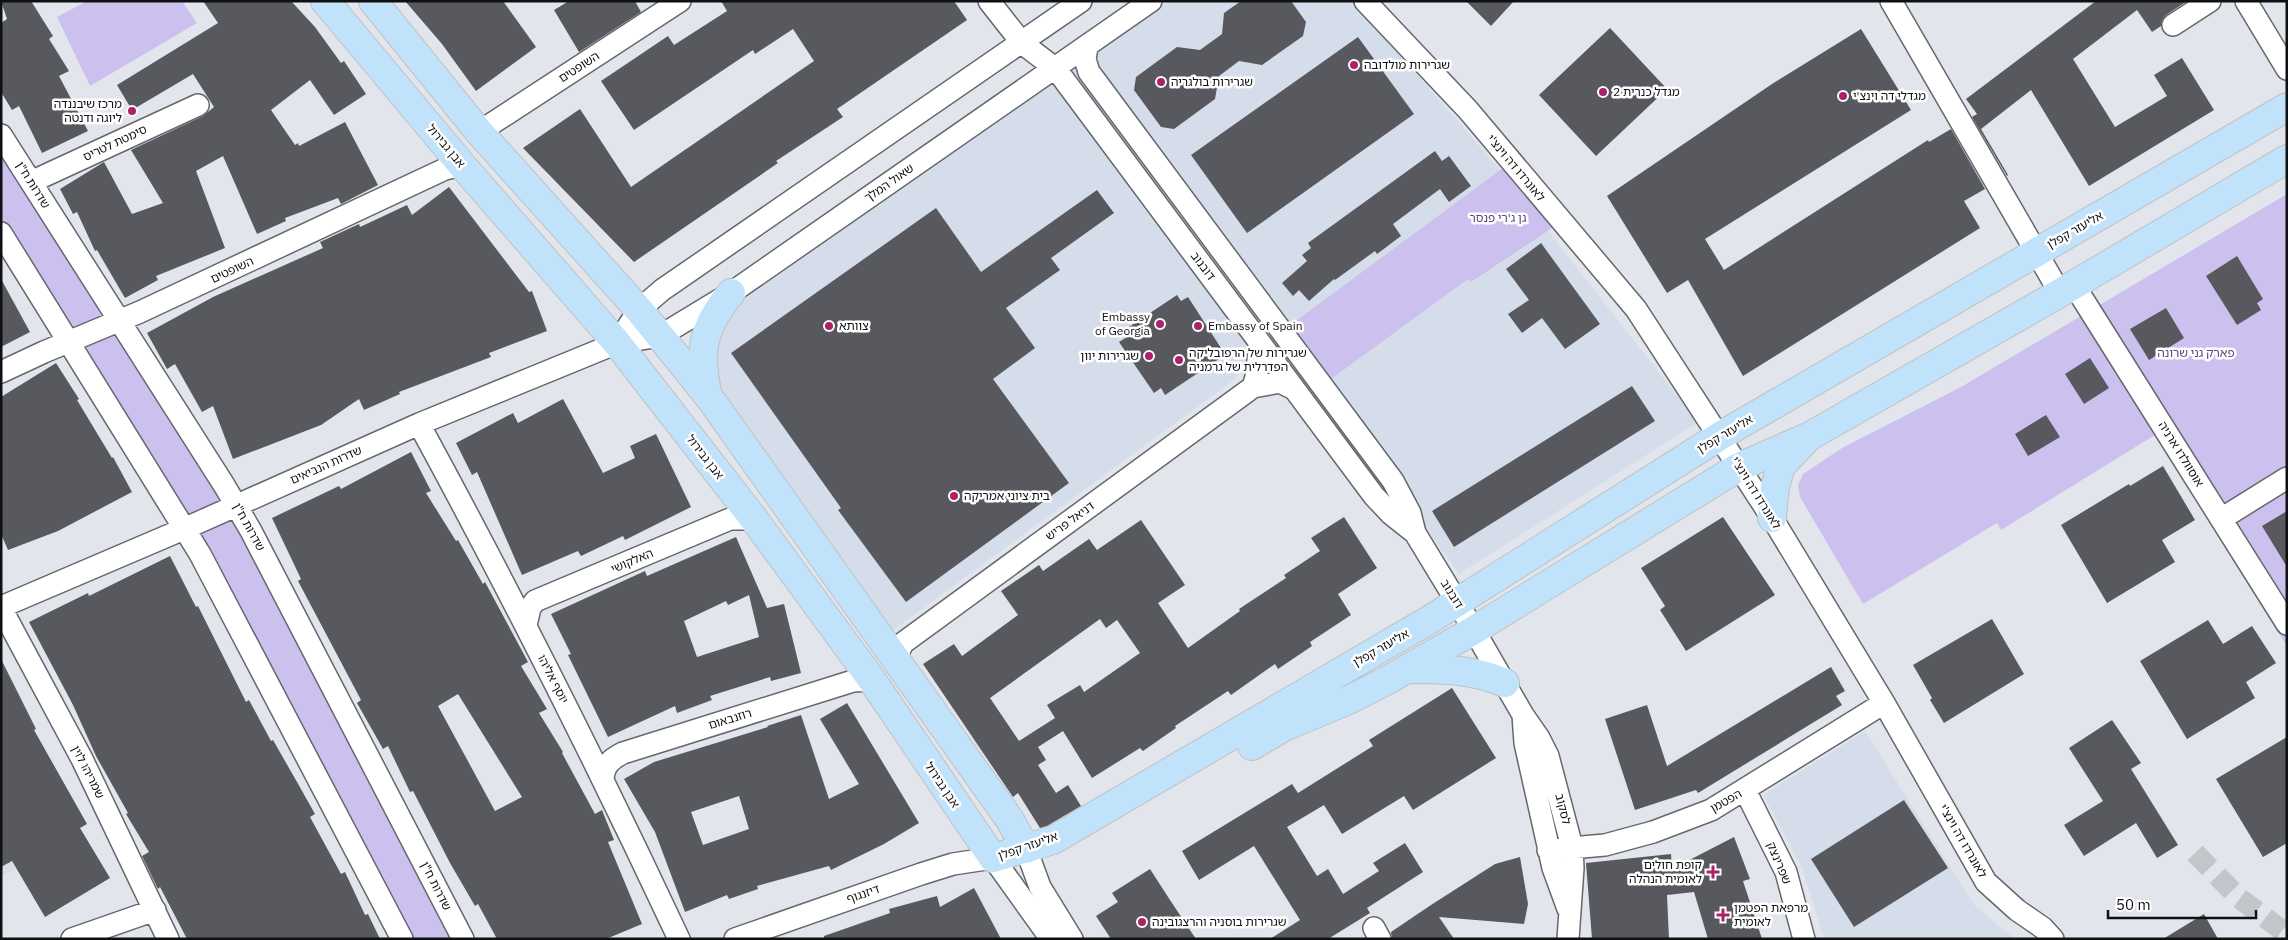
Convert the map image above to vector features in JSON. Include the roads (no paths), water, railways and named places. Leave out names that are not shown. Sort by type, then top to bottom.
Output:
[{"type":"main road","name":"אבן גבירול","points":[[325,1],[462,165],[617,343],[754,519],[872,680],[993,858]]},
{"type":"main road","points":[[374,1],[479,132],[639,310],[709,397],[1010,820],[1029,857]]},
{"type":"main road","name":"אליעזר קפלן","points":[[1029,857],[1053,840],[1457,602],[1720,436],[2287,107]]},
{"type":"main road","name":"אליעזר קפלן","points":[[993,858],[1061,856],[1284,727],[1365,693],[1474,630],[1739,467],[1810,436],[2067,289],[2287,159]]},
{"type":"main road","points":[[709,397],[702,369],[704,338],[720,307],[731,293]]},
{"type":"main road","points":[[1772,518],[1775,487],[1781,466],[1810,436]]},
{"type":"main road","points":[[1407,669],[1465,670],[1491,677],[1505,684]]},
{"type":"street","name":"דובנוב","points":[[989,1],[1022,43],[1056,69],[1374,496],[1391,514],[1415,532]]},
{"type":"street","points":[[617,343],[639,310],[662,290],[1022,43],[1080,1]]},
{"type":"street","name":"שאול המלך","points":[[617,343],[660,336],[731,293],[1088,47],[1151,1]]},
{"type":"street","name":"לאונרדו דה וינצ'י","points":[[1365,1],[1468,110],[1624,293],[1720,436],[1772,518],[1884,703],[1986,882],[2017,910],[2044,928],[2053,939]]},
{"type":"street","name":"אוסוולדו ארניה","points":[[1891,1],[2036,253],[2067,289],[2221,519],[2287,624]]},
{"type":"street","points":[[2172,25],[2210,1]]},
{"type":"street","points":[[2246,1],[2287,69]]},
{"type":"street","name":"השופטים","points":[[479,132],[566,76],[672,3]]},
{"type":"street","name":"דובנוב","points":[[1088,47],[1086,60],[1089,72],[1393,481],[1410,513],[1415,532],[1474,630]]},
{"type":"street","name":"סימטת לטריס","points":[[31,182],[198,105]]},
{"type":"street","name":"שדרות ח\"ן","points":[[1,135],[236,505],[463,939]]},
{"type":"street","name":"השופטים","points":[[1,372],[120,321],[445,169],[462,165]]},
{"type":"street","points":[[1,233],[186,528],[402,939]]},
{"type":"street","name":"שדרות הנביאים","points":[[1,607],[186,528],[418,424],[617,343]]},
{"type":"street","points":[[1253,387],[1260,343]]},
{"type":"street","name":"דניאל פריש","points":[[898,662],[899,651],[903,643],[1253,387],[1280,382],[1294,389]]},
{"type":"street","name":"יוסף אליהו","points":[[418,424],[526,624],[603,779],[679,939]]},
{"type":"street","points":[[2221,519],[2287,478]]},
{"type":"street","name":"האלקושי","points":[[526,624],[530,608],[535,601],[730,520],[754,519]]},
{"type":"street","name":"שמריהו לוין","points":[[1,607],[82,759],[168,939]]},
{"type":"street","name":"לסקוב","points":[[1474,630],[1548,756],[1572,847],[1574,868],[1568,939]]},
{"type":"street","name":"רוזנבאום","points":[[603,779],[604,770],[608,762],[623,753],[853,681],[872,680]]},
{"type":"street","name":"הפטמן","points":[[1548,850],[1605,844],[1653,832],[1711,810],[1884,703]]},
{"type":"street","name":"לסקוב","points":[[1523,715],[1525,743],[1548,850],[1569,911]]},
{"type":"street","name":"שפרינצק","points":[[1745,790],[1786,872],[1804,939]]},
{"type":"street","points":[[1029,857],[1048,902],[1072,939]]},
{"type":"street","name":"דיזנגוף","points":[[735,939],[953,864],[993,858]]},
{"type":"street","name":"אבן גבירול","points":[[993,858],[1051,939]]},
{"type":"street","points":[[72,939],[155,910]]},
{"type":"tunnel","points":[[2195,853],[2239,898],[2287,934]]},
{"type":"place","name":"שגרירות מולדובה","points":[[1354,65]]},
{"type":"place","name":"שגרירות בולגריה","points":[[1161,82]]},
{"type":"place","name":"מגדל כנרית 2","points":[[1603,92]]},
{"type":"place","name":"מגדלי דה וינצ'י","points":[[1843,96]]},
{"type":"place","name":"מרכז שיבננדה ליוגה ודנטה","points":[[132,111]]},
{"type":"place","name":"Embassy of Georgia","points":[[1160,324]]},
{"type":"place","name":"צוותא","points":[[829,326]]},
{"type":"place","name":"Embassy of Spain","points":[[1198,326]]},
{"type":"place","name":"שגרירות יוון","points":[[1149,356]]},
{"type":"place","name":"שגרירות של הרפובליקה הפדרלית של גרמניה","points":[[1179,360]]},
{"type":"place","name":"בית ציוני אמריקה","points":[[954,496]]},
{"type":"place","name":"קופת חולים לאומית הנהלה","points":[[1713,872]]},
{"type":"place","name":"מרפאת הפטמן לאומית","points":[[1723,915]]},
{"type":"place","name":"שגרירות בוסניה והרצגובינה","points":[[1142,922]]},
{"type":"park label","name":"גן ג'רי פנסר","points":[[1498,218]]},
{"type":"park label","name":"פארק גני שרונה","points":[[2196,353]]}]
